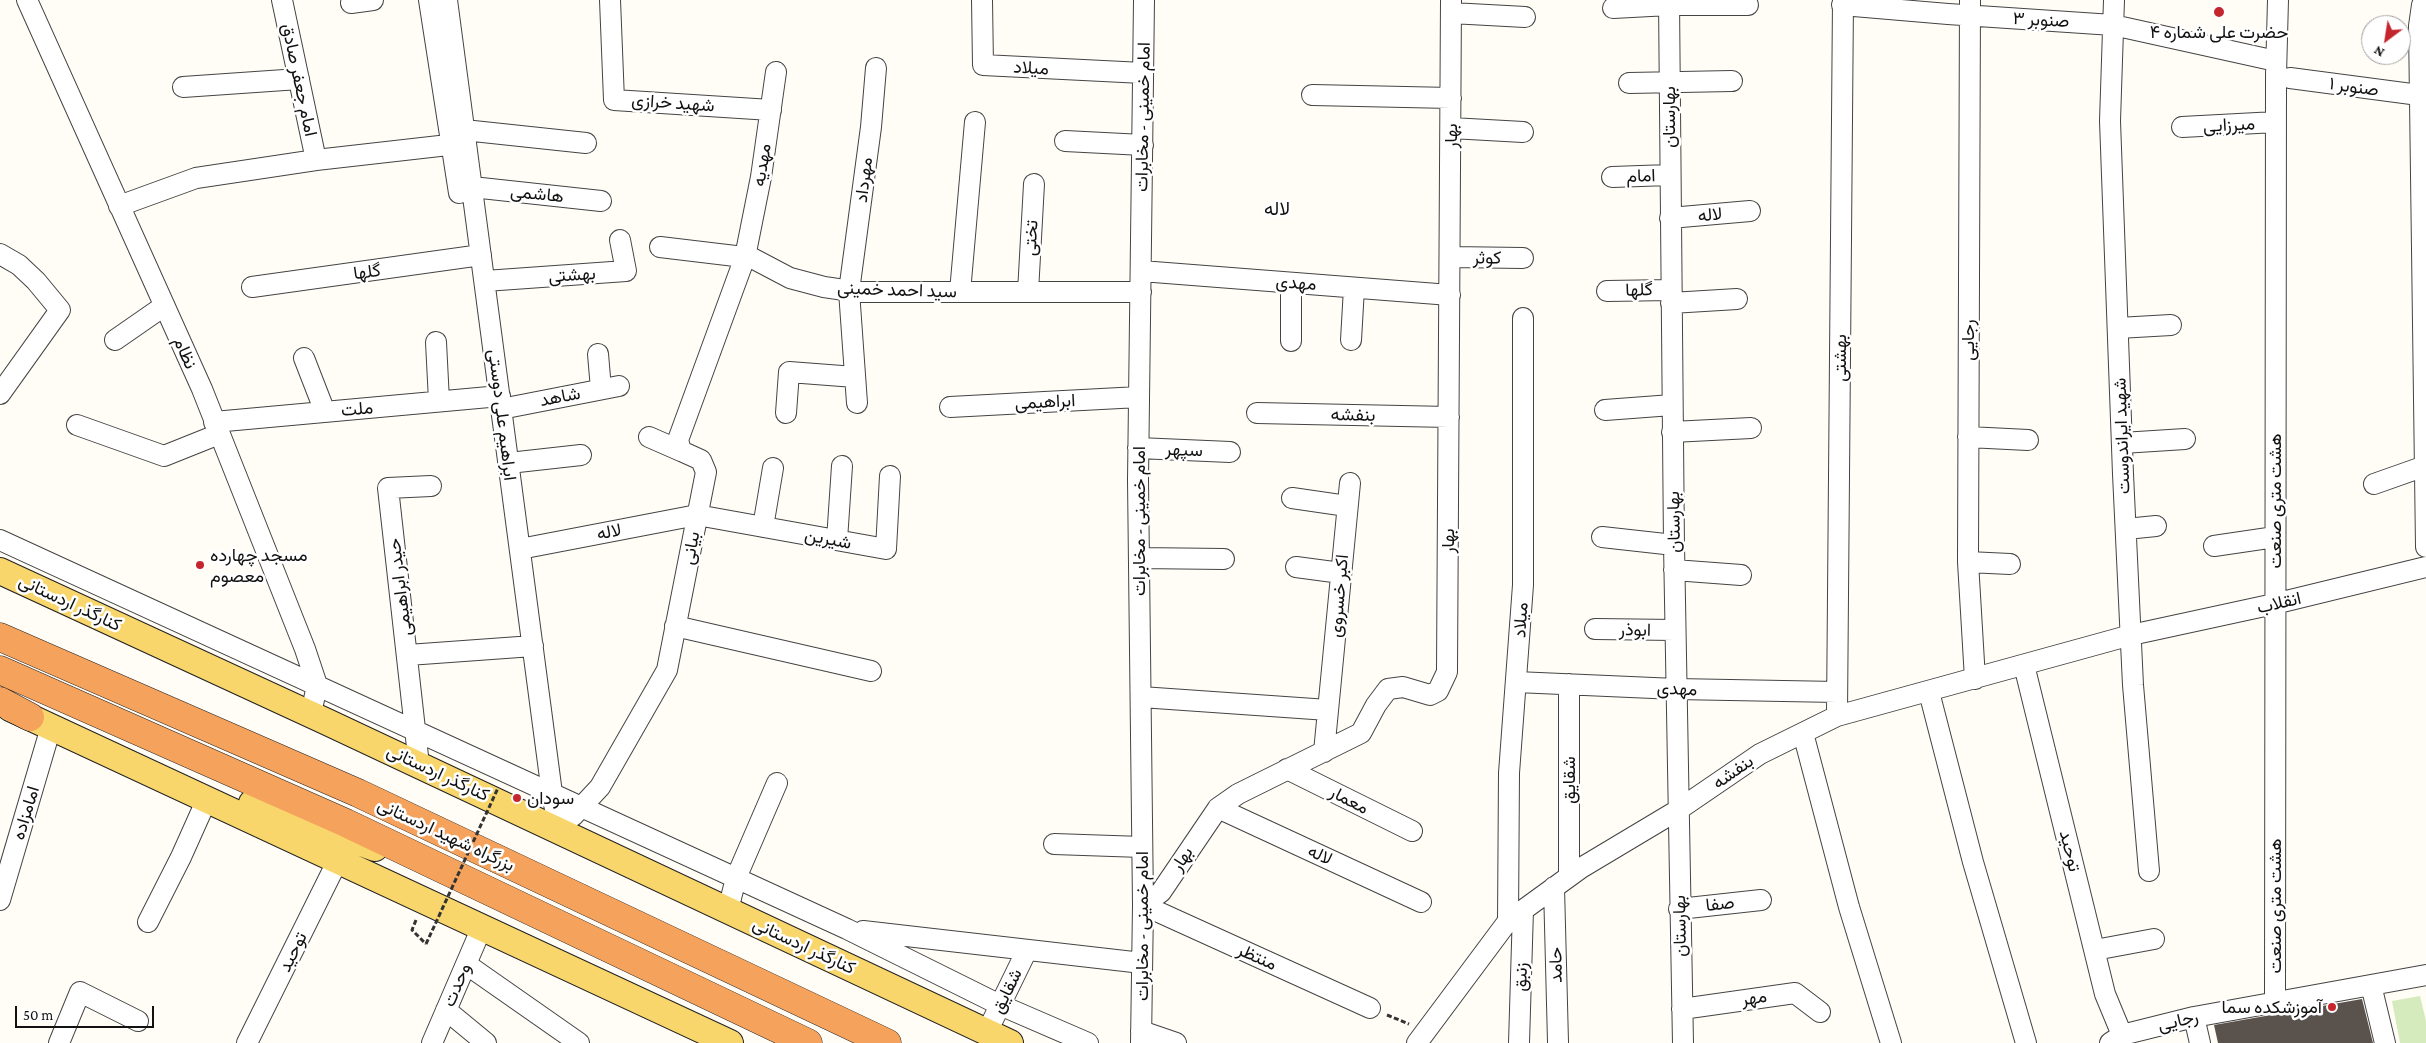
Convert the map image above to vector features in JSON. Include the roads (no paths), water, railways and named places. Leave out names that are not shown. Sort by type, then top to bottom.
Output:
[{"type":"highway","name":"بزرگراه شهید اردستانی","points":[[0,637],[358,793],[887,1043]]},
{"type":"highway","name":"بزرگراه شهید اردستانی","points":[[0,670],[337,819],[808,1043]]},
{"type":"highway","points":[[0,702],[41,722]]},
{"type":"main road","name":"کنارگذر اردستانی","points":[[0,571],[559,830],[998,1038]]},
{"type":"main road","points":[[41,722],[730,1043]]},
{"type":"main road","points":[[207,799],[242,800],[478,886]]},
{"type":"street","name":"نظام","points":[[27,0],[217,428],[317,685]]},
{"type":"street","name":"امام جعفر صادق","points":[[282,0],[316,160]]},
{"type":"street","points":[[351,3],[373,0]]},
{"type":"street","points":[[429,0],[461,139],[475,256]]},
{"type":"street","name":"ابراهیم علی دوستی","points":[[447,0],[461,139],[472,187],[475,256],[485,281],[552,793],[559,830]]},
{"type":"street","name":"شهید خرازی","points":[[610,0],[614,100],[771,110]]},
{"type":"street","name":"میلاد","points":[[982,0],[983,65],[1144,73]]},
{"type":"street","name":"امام خمینی - مخابرات","points":[[1141,1037],[1143,905],[1138,448],[1144,0]]},
{"type":"street","name":"شهید ایراندوست","points":[[2114,0],[2110,121],[2122,443],[2131,635],[2149,871]]},
{"type":"street","name":"هشت متری صنعت","points":[[2275,1002],[2274,604],[2276,61],[2278,0]]},
{"type":"street","points":[[2425,0],[2422,5],[2419,26],[2422,108],[2426,547]]},
{"type":"street","points":[[1613,8],[1669,2],[1748,5]]},
{"type":"street","name":"بهارستان","points":[[1669,2],[1672,432],[1679,909],[1683,1043]]},
{"type":"street","name":"صنوبر ۳","points":[[1842,2],[1969,8],[2113,24],[2276,61]]},
{"type":"street","name":"بهشتی","points":[[1837,716],[1842,2]]},
{"type":"street","points":[[1452,6],[1525,17]]},
{"type":"street","name":"بهار","points":[[1143,905],[1161,892],[1218,808],[1238,794],[1361,733],[1376,705],[1388,689],[1403,687],[1430,695],[1438,691],[1447,672],[1452,6]]},
{"type":"street","name":"رجایی","points":[[1969,8],[1968,562],[1975,679]]},
{"type":"street","name":"مهرداد","points":[[857,403],[850,291],[871,127],[876,68]]},
{"type":"street","name":"مهدیه","points":[[745,257],[761,178],[776,72]]},
{"type":"street","name":"صنوبر ۱","points":[[2290,78],[2422,108]]},
{"type":"street","points":[[183,87],[299,79]]},
{"type":"street","points":[[1630,83],[1732,81]]},
{"type":"street","points":[[1312,96],[1451,98]]},
{"type":"street","points":[[960,292],[975,122]]},
{"type":"street","name":"میرزایی","points":[[2182,127],[2276,122]]},
{"type":"street","points":[[1452,128],[1523,132]]},
{"type":"street","points":[[119,206],[196,178],[461,139],[586,143]]},
{"type":"street","points":[[1065,140],[1143,145]]},
{"type":"street","name":"امام","points":[[1612,177],[1669,175]]},
{"type":"street","name":"تختی","points":[[1028,292],[1034,184]]},
{"type":"street","name":"هاشمی","points":[[472,187],[602,201]]},
{"type":"street","name":"لاله","points":[[1670,218],[1750,211]]},
{"type":"street","name":"بهشتی","points":[[485,281],[626,271],[620,240]]},
{"type":"street","name":"سید احمد خمینی","points":[[660,247],[745,257],[790,278],[824,287],[850,291],[1141,292]]},
{"type":"street","points":[[0,254],[19,265],[60,310],[7,368],[0,394]]},
{"type":"street","name":"گلها","points":[[252,287],[475,256]]},
{"type":"street","points":[[681,452],[678,440],[745,257]]},
{"type":"street","name":"کوثر","points":[[1451,257],[1523,258]]},
{"type":"street","name":"مهدی","points":[[1141,271],[1450,295]]},
{"type":"street","points":[[1291,283],[1291,342]]},
{"type":"street","points":[[1351,340],[1354,288]]},
{"type":"street","name":"گلها","points":[[1608,291],[1671,296]]},
{"type":"street","points":[[1671,296],[1737,299]]},
{"type":"street","points":[[115,340],[164,306]]},
{"type":"street","name":"میلاد","points":[[1515,916],[1509,773],[1523,585],[1523,318]]},
{"type":"street","points":[[2118,328],[2171,325]]},
{"type":"street","points":[[436,342],[439,401]]},
{"type":"street","name":"شاهد","points":[[500,402],[610,388],[598,354]]},
{"type":"street","points":[[304,358],[325,412]]},
{"type":"street","points":[[786,413],[789,372],[855,377]]},
{"type":"street","name":"ابراهیمی","points":[[950,407],[1139,397]]},
{"type":"street","name":"ملت","points":[[77,425],[164,456],[217,428],[325,412],[439,401],[500,402]]},
{"type":"street","points":[[1605,410],[1672,405]]},
{"type":"street","name":"بنفشه","points":[[1257,413],[1449,417]]},
{"type":"street","points":[[1672,432],[1751,428]]},
{"type":"street","name":"بیانی","points":[[559,830],[600,787],[667,670],[706,472],[701,460],[649,437]]},
{"type":"street","points":[[1968,437],[2028,440]]},
{"type":"street","points":[[2122,443],[2185,439]]},
{"type":"street","name":"سپهر","points":[[1138,448],[1230,452]]},
{"type":"street","points":[[508,462],[581,455]]},
{"type":"street","points":[[837,540],[842,466]]},
{"type":"street","points":[[2374,484],[2425,466]]},
{"type":"street","points":[[763,526],[773,468]]},
{"type":"street","name":"شیرین","points":[[697,515],[886,550],[890,476]]},
{"type":"street","name":"اکبر خسروی","points":[[1324,752],[1350,483]]},
{"type":"street","name":"حیدر ابراهیمی","points":[[419,765],[388,488],[431,486]]},
{"type":"street","points":[[1292,498],[1347,506]]},
{"type":"street","name":"لاله","points":[[520,549],[697,515]]},
{"type":"street","points":[[2126,529],[2156,526]]},
{"type":"street","points":[[1602,537],[1674,545]]},
{"type":"street","points":[[2214,546],[2275,537]]},
{"type":"street","points":[[0,540],[846,929],[1000,1005],[1088,1043]]},
{"type":"street","points":[[1139,558],[1224,559]]},
{"type":"street","points":[[1968,562],[2010,564]]},
{"type":"street","points":[[1296,567],[1341,573]]},
{"type":"street","name":"انقلاب","points":[[2131,635],[2426,568]]},
{"type":"street","points":[[1674,570],[1741,575]]},
{"type":"street","points":[[108,621],[111,592]]},
{"type":"street","points":[[675,626],[871,671]]},
{"type":"street","name":"ابوذر","points":[[1595,629],[1675,630]]},
{"type":"street","name":"بنفشه","points":[[1421,1037],[1515,916],[1562,882],[1678,810],[1760,754],[1837,716],[2131,635]]},
{"type":"street","points":[[408,655],[533,646]]},
{"type":"street","name":"توحید","points":[[2024,665],[2116,1039]]},
{"type":"street","name":"مهدی","points":[[1516,682],[1676,689],[1837,692]]},
{"type":"street","name":"شقایق","points":[[1562,882],[1569,684]]},
{"type":"street","points":[[311,714],[317,685]]},
{"type":"street","points":[[1929,692],[1973,862],[2026,1043]]},
{"type":"street","points":[[1140,697],[1328,710]]},
{"type":"street","name":"امامزاده","points":[[0,900],[6,856],[41,722]]},
{"type":"street","points":[[1803,732],[1849,908],[1891,1043]]},
{"type":"street","name":"معمار","points":[[1287,769],[1412,831]]},
{"type":"street","points":[[728,910],[736,878],[778,783]]},
{"type":"street","points":[[148,922],[181,857],[207,799]]},
{"type":"street","name":"لاله","points":[[1218,808],[1421,902]]},
{"type":"street","points":[[1054,844],[1142,847]]},
{"type":"street","name":"توحید","points":[[248,1043],[338,860]]},
{"type":"street","name":"حامد","points":[[1558,1042],[1562,882]]},
{"type":"street","name":"صفا","points":[[1679,909],[1761,900]]},
{"type":"street","name":"منتظر","points":[[1143,905],[1370,1008]]},
{"type":"street","name":"زنبق","points":[[1515,916],[1518,1043]]},
{"type":"street","name":"وحدت","points":[[432,1043],[482,927]]},
{"type":"street","points":[[846,929],[1142,963]]},
{"type":"street","points":[[2095,950],[2154,939]]},
{"type":"street","name":"شقایق","points":[[998,1038],[1000,1005],[1027,950]]},
{"type":"street","points":[[466,964],[579,1043]]},
{"type":"street","name":"رجایی","points":[[2116,1039],[2194,1016],[2426,975]]},
{"type":"street","points":[[2371,985],[2385,1043]]},
{"type":"street","points":[[59,1043],[80,992],[138,1021]]},
{"type":"street","name":"مهر","points":[[1682,1009],[1795,993],[1820,1012]]},
{"type":"street","points":[[446,1010],[486,1043]]},
{"type":"street","points":[[2194,1016],[2200,1043]]},
{"type":"street","points":[[1141,1037],[1176,1043]]},
{"type":"place","name":"حضرت علی شماره ۴","points":[[2219,12]]},
{"type":"place","name":"مسجد چهارده معصوم","points":[[200,565]]},
{"type":"place","name":"سودان","points":[[517,798]]},
{"type":"place","name":"آموزشکده سما","points":[[2332,1007]]},
{"type":"district","name":"لاله","points":[[1277,209]]}]
